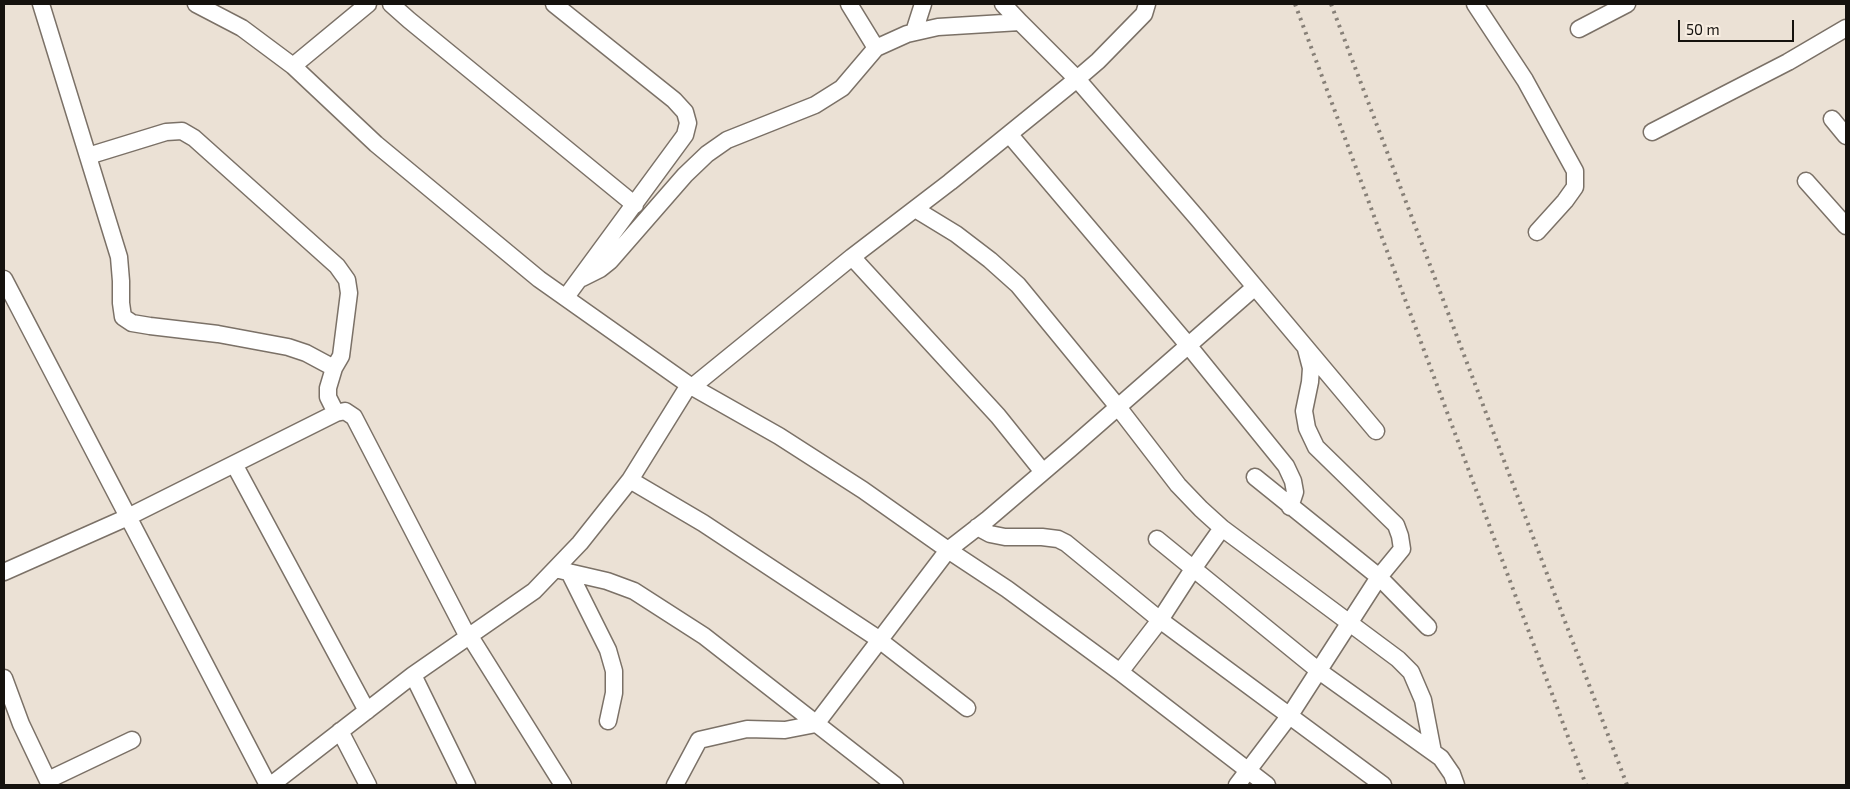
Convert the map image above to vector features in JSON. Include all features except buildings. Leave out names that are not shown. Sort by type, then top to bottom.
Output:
[{"type":"street","points":[[41,4],[119,257],[123,317],[132,323],[218,334],[306,352],[334,368]]},
{"type":"street","points":[[196,4],[242,28],[293,66],[376,144],[539,279],[690,386],[779,436],[863,490],[1007,590],[1120,672],[1267,785]]},
{"type":"street","points":[[293,66],[368,4]]},
{"type":"street","points":[[391,4],[635,205]]},
{"type":"street","points":[[554,4],[674,100],[685,112],[688,123],[685,135],[582,278],[566,297]]},
{"type":"street","points":[[849,4],[876,48]]},
{"type":"street","points":[[914,32],[923,4]]},
{"type":"street","points":[[1003,4],[1077,79],[1255,286],[1376,431]]},
{"type":"street","points":[[5,286],[270,785],[413,675],[562,570],[580,543],[630,480],[690,386],[1077,79],[1098,61],[1144,14],[1147,4]]},
{"type":"street","points":[[1475,4],[1525,80],[1575,171],[1575,187],[1565,202],[1537,232]]},
{"type":"street","points":[[1579,29],[1628,4]]},
{"type":"street","points":[[582,278],[600,269],[610,261],[685,175],[707,154],[727,140],[815,105],[842,88],[876,48],[906,34],[938,27],[1020,22]]},
{"type":"street","points":[[1652,132],[1788,62],[1846,28]]},
{"type":"street","points":[[1832,119],[1846,136]]},
{"type":"street","points":[[88,156],[166,132],[182,131],[194,138],[337,266],[347,280],[349,294],[341,356],[334,368],[328,388],[328,397],[336,413]]},
{"type":"street","points":[[1009,134],[1188,346],[1286,466],[1293,481],[1295,492],[1290,507]]},
{"type":"street","points":[[1806,181],[1846,226]]},
{"type":"street","points":[[915,209],[956,234],[990,260],[1018,285],[1118,407],[1178,485],[1201,509],[1222,528],[1398,659],[1411,672],[1423,700],[1433,752]]},
{"type":"street","points":[[852,257],[998,416],[1043,472]]},
{"type":"street","points":[[675,785],[699,740],[747,729],[785,730],[816,724],[948,550],[1043,472],[1255,286]]},
{"type":"street","points":[[1237,785],[1290,715],[1379,577],[1402,549],[1396,525],[1316,447],[1308,428],[1304,411],[1311,368],[1306,347]]},
{"type":"street","points":[[4,572],[128,517],[336,413],[345,411],[354,417],[468,637],[471,638],[564,785]]},
{"type":"street","points":[[234,464],[367,711]]},
{"type":"street","points":[[1255,477],[1379,577],[1428,627]]},
{"type":"street","points":[[630,480],[703,523],[880,640],[967,708]]},
{"type":"street","points":[[978,527],[990,534],[1005,538],[1058,538],[1066,543],[1160,620],[1383,785]]},
{"type":"street","points":[[1120,672],[1160,620],[1222,528]]},
{"type":"street","points":[[1157,539],[1319,672],[1441,758],[1452,774],[1456,785]]},
{"type":"street","points":[[562,570],[608,650],[614,671],[614,694],[608,721]]},
{"type":"street","points":[[562,570],[607,581],[634,591],[704,636],[894,785]]},
{"type":"street","points":[[413,675],[467,785]]},
{"type":"street","points":[[4,678],[21,724],[49,783],[132,740]]},
{"type":"street","points":[[340,732],[368,785]]},
{"type":"railway","points":[[1295,4],[1586,785]]},
{"type":"railway","points":[[1331,4],[1627,785]]}]
